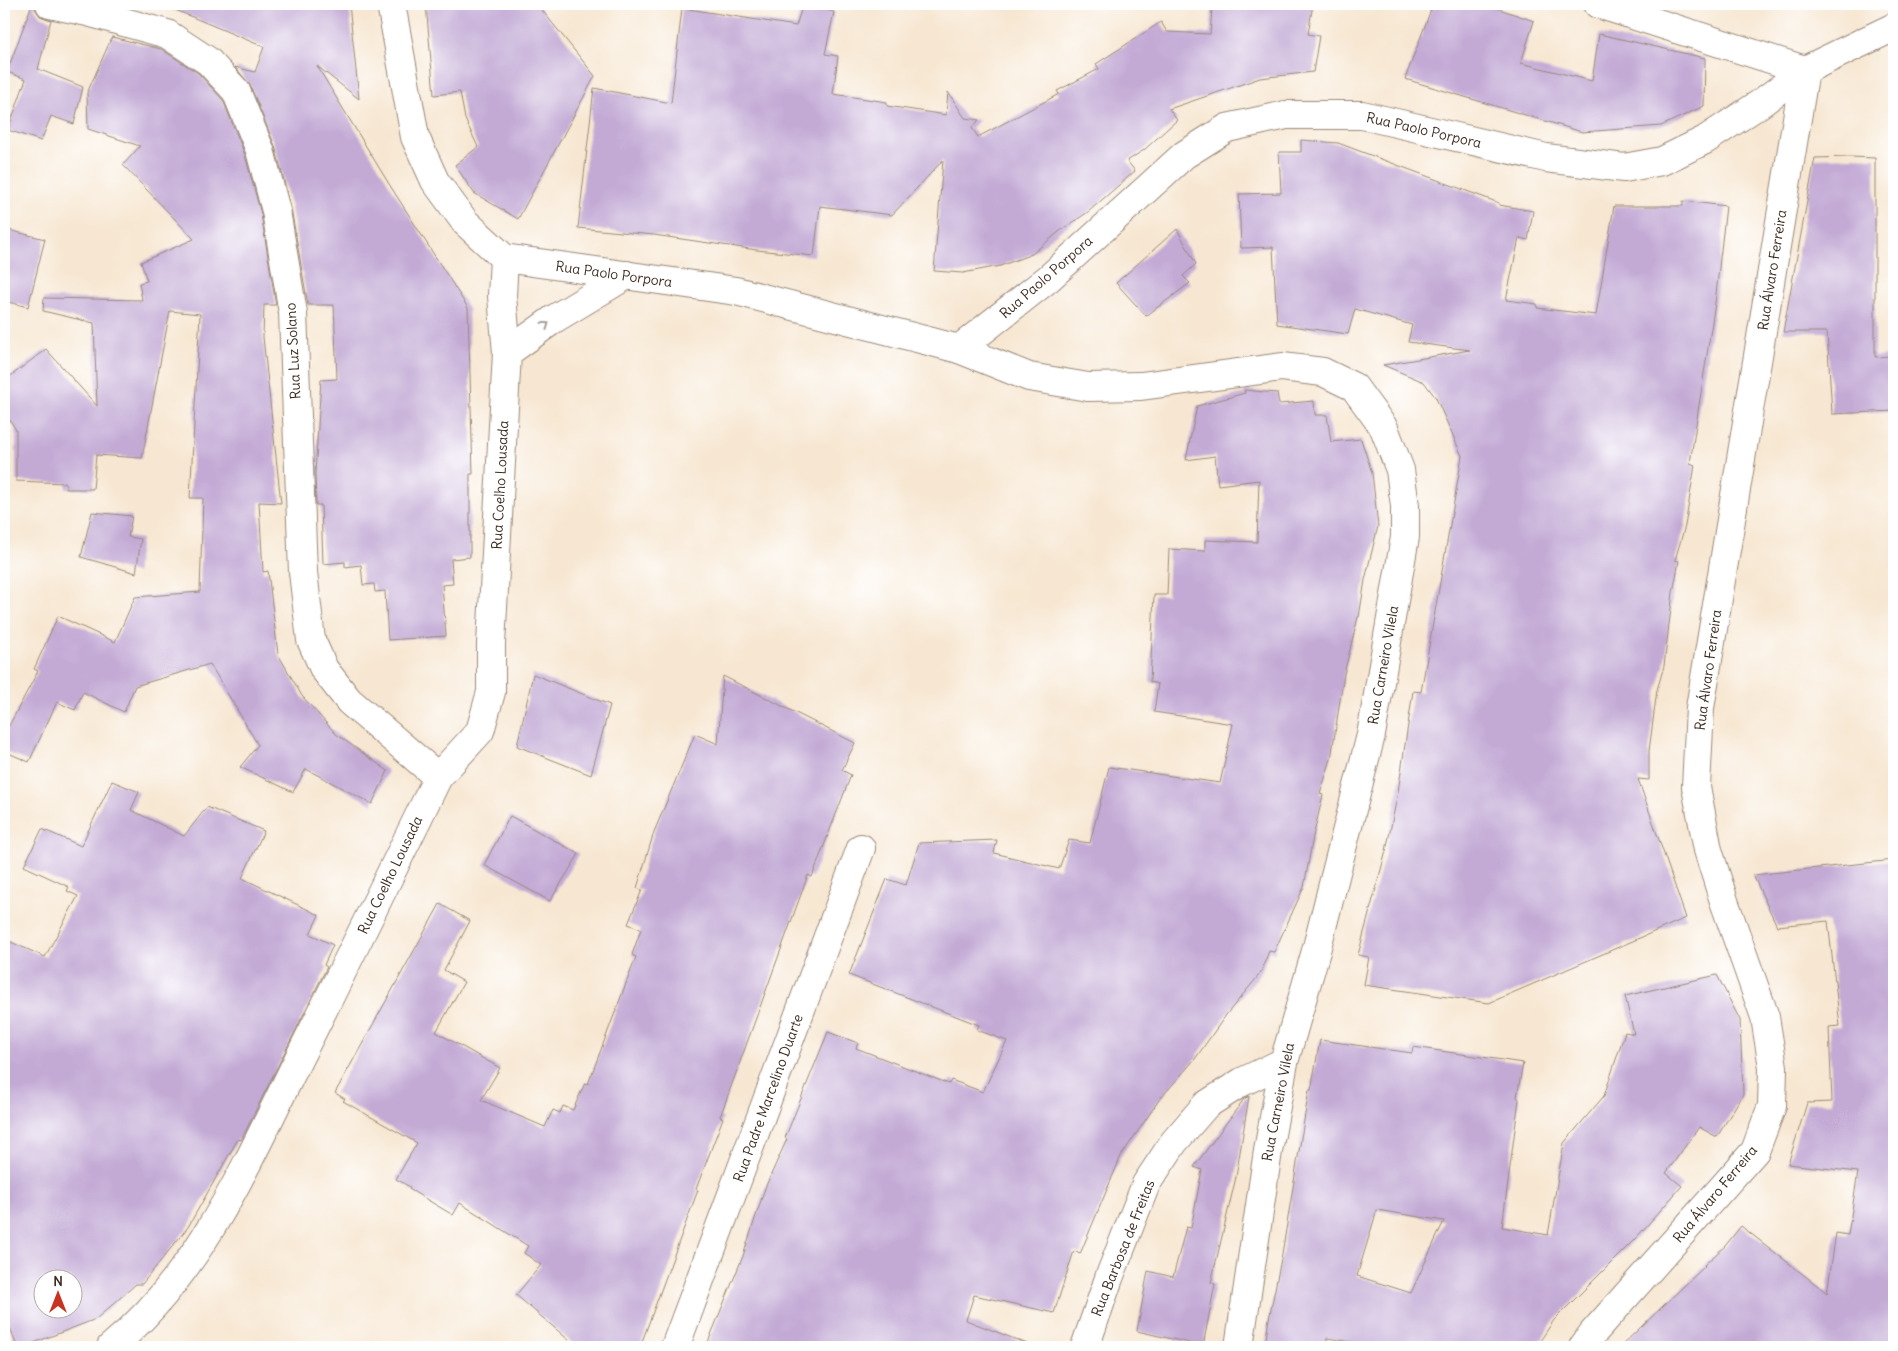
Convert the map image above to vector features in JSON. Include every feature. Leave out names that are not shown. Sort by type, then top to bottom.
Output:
[{"type":"street","name":"Rua Luz Solano","points":[[50,4],[88,12],[168,34],[208,61],[236,91],[260,150],[276,211],[293,313],[303,572],[311,640],[324,669],[349,701],[438,777]]},
{"type":"street","points":[[391,4],[415,138],[435,181],[465,222],[504,258]]},
{"type":"street","points":[[1598,4],[1805,70]]},
{"type":"street","name":"Rua Paolo Porpora","points":[[504,258],[736,291],[959,349],[1048,278],[1184,155],[1228,128],[1286,115],[1362,115],[1546,158],[1624,168],[1662,162],[1705,140],[1761,103],[1805,70],[1894,27]]},
{"type":"street","name":"Rua Álvaro Ferreira","points":[[1583,1347],[1593,1333],[1755,1151],[1772,1106],[1773,1067],[1765,1017],[1708,850],[1696,787],[1700,708],[1805,70]]},
{"type":"street","name":"Rua Coelho Lousada","points":[[111,1347],[134,1328],[180,1274],[235,1186],[438,777],[480,732],[491,692],[491,644],[507,353],[502,296],[504,258]]},
{"type":"street","points":[[507,353],[554,320],[627,275]]},
{"type":"street","name":"Rua Paolo Porpora","points":[[994,362],[995,321]]},
{"type":"street","name":"Rua Carneiro Vilela","points":[[959,349],[1029,377],[1088,387],[1141,386],[1282,368],[1323,372],[1354,387],[1384,428],[1400,470],[1405,506],[1405,536],[1371,735],[1316,951],[1284,1062],[1268,1152],[1239,1347]]},
{"type":"street","name":"Rua Padre Marcelino Duarte","points":[[675,1347],[861,848]]},
{"type":"street","name":"Rua Barbosa de Freitas","points":[[1085,1347],[1108,1278],[1146,1184],[1174,1142],[1206,1105],[1242,1082],[1284,1062]]},
{"type":"building","points":[[32,4],[35,4],[35,9],[40,16],[51,20],[38,69],[83,87],[74,124],[51,116],[41,141],[8,130],[26,79],[7,72]]},
{"type":"building","points":[[161,4],[349,4],[359,99],[317,66],[468,308],[473,474],[470,474],[470,557],[451,559],[453,584],[442,585],[446,636],[388,640],[385,591],[375,592],[374,584],[363,585],[361,565],[345,567],[345,562],[323,564],[321,505],[316,505],[315,473],[321,380],[337,379],[334,305],[308,305],[291,208],[275,146],[250,85],[235,67],[255,72],[264,47]]},
{"type":"building","points":[[426,4],[537,4],[595,76],[518,219],[474,193],[455,165],[478,147],[465,119],[460,92],[434,95]]},
{"type":"building","points":[[803,4],[834,12],[825,54],[838,56],[833,94],[887,102],[887,106],[946,115],[948,92],[965,118],[979,120],[972,128],[978,137],[1059,94],[1057,91],[1099,69],[1096,64],[1161,22],[1167,32],[1210,34],[1212,9],[1229,10],[1229,4],[1313,4],[1308,34],[1319,36],[1313,72],[1260,78],[1169,109],[1177,120],[1144,150],[1127,161],[1135,171],[1088,212],[1060,231],[1032,254],[1000,266],[963,273],[934,271],[943,160],[892,215],[820,206],[814,256],[654,235],[578,228],[594,88],[671,103],[682,8],[796,26]]},
{"type":"building","points":[[1433,4],[1485,4],[1534,21],[1521,63],[1592,81],[1599,34],[1705,58],[1704,106],[1661,126],[1582,132],[1405,79]]},
{"type":"building","points":[[112,37],[161,49],[198,73],[223,100],[245,155],[261,214],[276,305],[264,305],[263,337],[281,503],[259,502],[263,572],[268,571],[278,654],[302,696],[336,734],[388,771],[372,804],[306,769],[293,792],[240,767],[258,745],[210,664],[135,686],[124,712],[83,692],[75,710],[57,702],[29,762],[4,751],[4,735],[38,671],[34,669],[58,616],[115,642],[135,597],[200,592],[203,498],[190,498],[200,314],[170,311],[142,458],[96,455],[93,489],[66,489],[66,483],[16,481],[16,430],[4,410],[4,381],[46,349],[97,406],[94,323],[43,311],[44,298],[142,300],[139,283],[147,281],[141,262],[194,239],[123,165],[140,146],[88,129],[87,93]]},
{"type":"building","points":[[1301,140],[1338,143],[1499,203],[1499,205],[1533,211],[1528,240],[1519,238],[1506,300],[1537,304],[1537,308],[1596,315],[1614,206],[1683,206],[1683,201],[1726,206],[1715,303],[1690,463],[1695,465],[1685,526],[1675,560],[1679,561],[1673,592],[1664,666],[1657,690],[1649,751],[1649,780],[1638,779],[1686,918],[1489,1003],[1364,985],[1369,957],[1358,955],[1386,851],[1398,792],[1413,691],[1421,692],[1462,456],[1436,398],[1424,382],[1383,365],[1470,350],[1408,342],[1412,325],[1355,309],[1348,334],[1277,324],[1273,247],[1241,248],[1239,194],[1281,193],[1279,152],[1301,152]]},
{"type":"building","points":[[1815,158],[1875,158],[1875,357],[1892,356],[1894,411],[1832,414],[1827,332],[1783,332]]},
{"type":"building","points":[[4,229],[45,239],[28,307],[4,301]]},
{"type":"building","points":[[1177,229],[1196,264],[1183,276],[1190,283],[1146,316],[1116,283]]},
{"type":"building","points":[[1244,390],[1277,393],[1279,404],[1314,401],[1315,415],[1327,415],[1331,442],[1361,439],[1372,473],[1378,526],[1365,580],[1359,617],[1344,674],[1331,759],[1320,794],[1323,795],[1304,887],[1274,952],[1269,951],[1260,974],[1226,1015],[1195,1059],[1159,1100],[1121,1156],[1080,1254],[1074,1251],[1054,1313],[974,1295],[966,1320],[1030,1345],[1029,1347],[706,1347],[743,1256],[765,1188],[787,1139],[785,1138],[828,1032],[858,1043],[856,1048],[892,1062],[949,1084],[951,1080],[983,1092],[1007,1041],[977,1030],[979,1025],[849,975],[887,879],[906,885],[919,843],[997,840],[994,853],[1059,869],[1069,840],[1090,843],[1109,767],[1220,783],[1233,724],[1154,712],[1158,684],[1150,682],[1154,595],[1167,595],[1169,549],[1205,551],[1205,540],[1257,542],[1259,480],[1218,485],[1215,456],[1186,460],[1197,406],[1245,393]]},
{"type":"building","points":[[92,512],[132,516],[128,537],[141,539],[136,573],[81,557]]},
{"type":"building","points":[[533,674],[610,705],[591,775],[517,746]]},
{"type":"building","points":[[723,676],[855,743],[842,770],[851,775],[812,877],[808,875],[720,1117],[723,1118],[696,1189],[698,1190],[640,1347],[577,1347],[516,1295],[541,1265],[524,1253],[528,1246],[460,1203],[453,1215],[409,1189],[410,1187],[396,1179],[417,1143],[343,1101],[345,1099],[335,1093],[440,904],[470,921],[444,970],[464,982],[436,1032],[500,1068],[481,1100],[545,1127],[553,1110],[560,1113],[563,1106],[573,1110],[585,1083],[588,1084],[636,957],[632,955],[641,929],[628,924],[642,890],[637,888],[654,832],[695,734],[718,744]]},
{"type":"building","points":[[112,781],[139,792],[131,810],[184,836],[207,807],[264,831],[242,878],[319,915],[310,934],[333,945],[324,965],[327,967],[241,1140],[238,1139],[188,1227],[142,1284],[136,1284],[96,1319],[23,1347],[17,1347],[4,1311],[4,939],[45,957],[78,896],[67,891],[69,887],[24,866],[42,829],[81,846]]},
{"type":"building","points":[[510,816],[579,854],[550,901],[484,865]]},
{"type":"building","points":[[1894,860],[1894,1347],[1620,1347],[1725,1246],[1741,1226],[1827,1293],[1836,1233],[1848,1235],[1858,1172],[1788,1164],[1807,1103],[1832,1102],[1829,1027],[1840,1026],[1828,921],[1777,926],[1753,875]]},
{"type":"building","points":[[1717,975],[1740,1020],[1743,1094],[1717,1137],[1699,1127],[1666,1173],[1682,1186],[1635,1239],[1554,1320],[1536,1347],[1384,1347],[1327,1338],[1327,1347],[1265,1347],[1309,1090],[1311,1090],[1320,1040],[1412,1053],[1413,1047],[1523,1063],[1517,1097],[1519,1099],[1502,1227],[1548,1235],[1564,1143],[1604,1096],[1625,1032],[1634,1034],[1625,996]],"holes":[[[1377,1210],[1444,1221],[1411,1293],[1357,1276]]]},
{"type":"building","points":[[1249,1096],[1236,1177],[1211,1283],[1215,1284],[1203,1346],[1137,1331],[1148,1271],[1173,1277],[1186,1227],[1191,1228],[1202,1170],[1194,1167],[1244,1099]]}]
